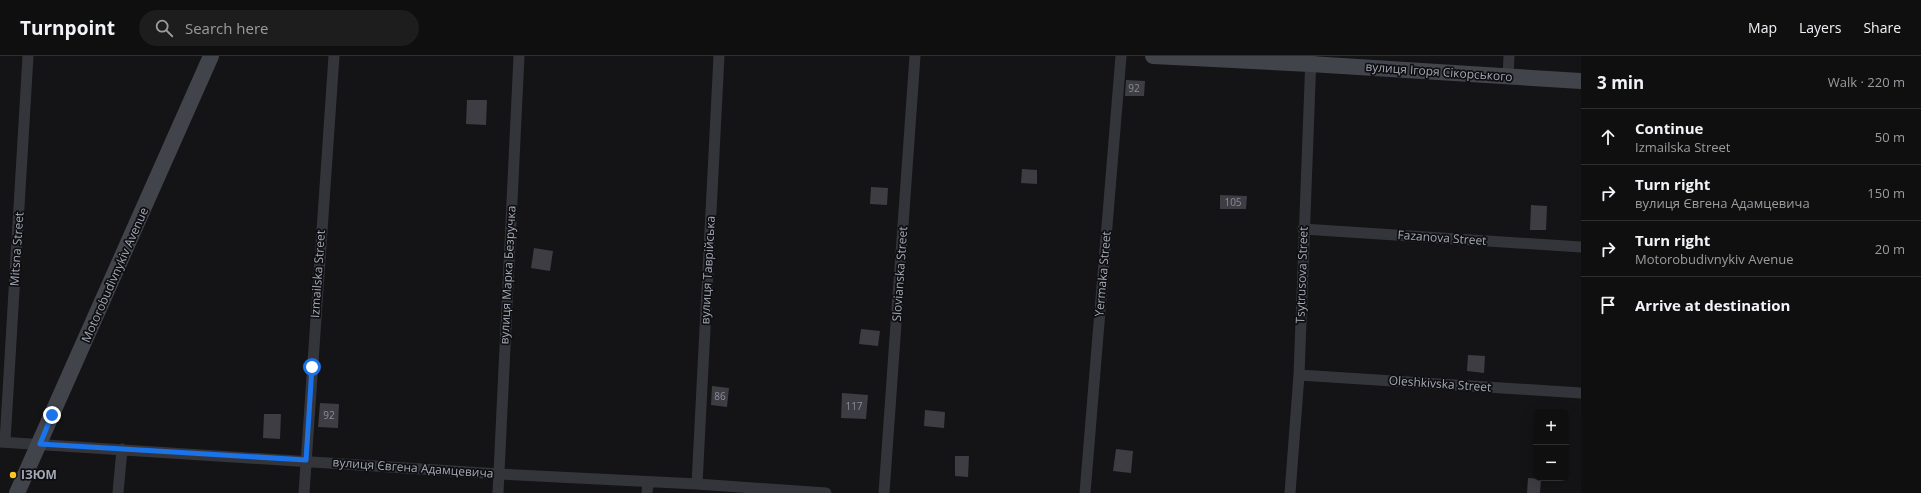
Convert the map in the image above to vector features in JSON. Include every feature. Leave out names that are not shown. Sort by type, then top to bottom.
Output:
[{"type":"main road","name":"Motorobudivnykiv Avenue","points":[[17,493],[211,56]]},
{"type":"main road","name":"вулиця Ігоря Сікорського","points":[[1153,56],[1311,60],[1508,77],[1581,81]]},
{"type":"street","name":"Mitsna Street","points":[[2,442],[28,56]]},
{"type":"street","name":"Izmailska Street","points":[[304,493],[334,56]]},
{"type":"street","name":"вулиця Марка Безручка","points":[[498,493],[518,56]]},
{"type":"street","name":"вулиця Таврійська","points":[[697,484],[719,56]]},
{"type":"street","name":"Slovianska Street","points":[[884,493],[915,56]]},
{"type":"street","name":"Yermaka Street","points":[[1085,493],[1121,56]]},
{"type":"street","points":[[1508,77],[1509,56]]},
{"type":"street","name":"Tsytrusova Street","points":[[1290,493],[1299,375],[1303,229],[1311,60]]},
{"type":"street","name":"Fazanova Street","points":[[1303,229],[1581,247]]},
{"type":"street","name":"Oleshkivska Street","points":[[1299,375],[1581,393]]},
{"type":"street","name":"вулиця Євгена Адамцевича","points":[[2,442],[306,460],[499,474],[648,488],[697,484],[745,490],[826,493]]},
{"type":"street","points":[[118,493],[122,449]]},
{"type":"building","points":[[1126,80],[1145,81],[1144,96],[1125,96]]},
{"type":"building","points":[[467,100],[487,100],[486,125],[466,124]]},
{"type":"building","points":[[1022,169],[1037,170],[1037,184],[1021,183]]},
{"type":"building","points":[[871,187],[888,188],[887,205],[870,204]]},
{"type":"building","points":[[1220,195],[1247,196],[1246,209],[1220,209]]},
{"type":"building","points":[[1531,205],[1547,206],[1546,230],[1530,230]]},
{"type":"building","points":[[534,248],[553,251],[550,271],[531,268]]},
{"type":"building","points":[[861,329],[880,331],[878,346],[859,344]]},
{"type":"building","points":[[1468,355],[1485,356],[1484,373],[1467,371]]},
{"type":"building","points":[[712,386],[729,388],[727,407],[711,405]]},
{"type":"building","points":[[842,393],[868,395],[866,419],[841,418]]},
{"type":"building","points":[[320,403],[339,404],[338,428],[318,427]]},
{"type":"building","points":[[925,410],[945,412],[944,428],[924,426]]},
{"type":"building","points":[[264,414],[281,414],[280,439],[263,438]]},
{"type":"building","points":[[1116,449],[1133,451],[1131,473],[1113,471]]},
{"type":"building","points":[[955,456],[969,456],[968,477],[955,476]]},
{"type":"building","points":[[1528,478],[1533,478],[1533,481],[1541,481],[1540,493],[1527,493]]},
{"type":"place","name":"ІЗЮМ","points":[[13,475]]},
{"type":"route","points":[[52,415],[40,444],[306,460],[312,367]]}]
